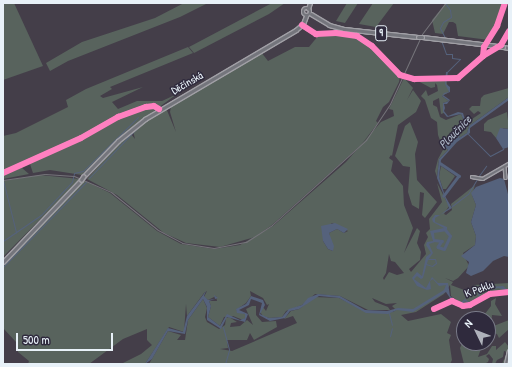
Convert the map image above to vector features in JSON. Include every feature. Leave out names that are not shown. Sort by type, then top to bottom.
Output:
[{"type":"main road","points":[[302,25],[306,16],[304,11],[308,9],[310,3]]},
{"type":"main road","points":[[306,16],[311,14],[308,9]]},
{"type":"main road","name":"9","points":[[311,14],[325,23],[344,29],[509,48]]},
{"type":"main road","name":"Děčínská","points":[[3,262],[82,178],[127,133],[159,109],[302,25]]},
{"type":"street","points":[[302,25],[314,33],[351,34],[367,41],[406,79],[455,79],[483,56],[501,45],[509,31]]},
{"type":"street","points":[[3,173],[81,138],[130,112],[154,106],[159,109]]},
{"type":"street","points":[[472,177],[483,179],[509,164]]},
{"type":"street","points":[[506,167],[506,178]]},
{"type":"street","name":"K Peklu","points":[[434,308],[452,301],[461,305],[470,305],[481,302],[490,294],[509,292]]},
{"type":"street","points":[[506,364],[509,351]]},
{"type":"shaded area","points":[[3,3],[14,3],[43,66],[3,80]]},
{"type":"shaded area","points":[[184,3],[208,3],[180,17],[68,61],[50,71],[46,63],[82,42],[155,18]]},
{"type":"shaded area","points":[[272,3],[285,3],[269,14],[194,53],[189,47]]},
{"type":"shaded area","points":[[347,3],[358,3],[345,23],[336,21]]},
{"type":"shaded area","points":[[373,3],[394,3],[376,27],[359,24]]},
{"type":"shaded area","points":[[446,3],[506,3],[502,18],[489,40],[458,36],[456,24],[453,22],[449,22],[443,34],[435,33],[432,20]]},
{"type":"shaded area","points":[[335,34],[356,37],[367,42],[400,76],[399,82],[389,102],[383,107],[376,121],[378,123],[361,145],[272,225],[255,237],[220,247],[186,243],[164,233],[117,195],[87,179],[125,137],[131,134],[135,139],[133,131],[166,108],[176,132],[170,112],[171,106],[261,52],[268,61],[295,47],[309,47],[318,36]]},
{"type":"shaded area","points":[[188,47],[193,53],[110,87],[112,89],[100,96],[103,98],[143,87],[112,102],[118,109],[137,101],[162,101],[177,94],[128,130],[82,175],[50,170],[33,173],[30,164],[22,168],[29,174],[3,179],[3,136],[16,133],[68,107],[66,100],[86,89]]},
{"type":"shaded area","points":[[404,78],[413,88],[407,100],[413,90],[421,101],[416,112],[398,125],[392,156],[391,155],[389,158],[393,161],[391,171],[403,186],[404,205],[413,228],[404,253],[417,228],[420,231],[417,243],[421,252],[420,260],[409,269],[411,272],[426,254],[424,245],[428,237],[426,233],[430,229],[429,219],[442,202],[437,183],[449,206],[444,214],[446,215],[452,210],[451,204],[475,185],[472,195],[476,205],[471,222],[476,236],[475,245],[463,253],[469,266],[458,278],[453,281],[445,278],[453,282],[451,285],[472,293],[474,285],[509,283],[509,291],[491,291],[480,300],[463,304],[451,296],[450,285],[444,294],[416,312],[401,315],[408,321],[441,314],[451,322],[447,333],[451,335],[449,340],[452,360],[450,364],[149,364],[168,331],[181,335],[177,340],[185,340],[188,320],[203,299],[207,308],[205,317],[207,322],[219,329],[225,325],[226,318],[229,317],[237,322],[231,323],[230,327],[240,326],[247,320],[253,325],[246,309],[252,306],[256,306],[256,315],[262,322],[276,321],[277,327],[254,340],[250,333],[247,340],[227,340],[228,348],[220,349],[232,351],[297,323],[293,316],[284,319],[291,311],[299,309],[315,297],[339,298],[368,313],[393,312],[396,310],[392,306],[397,303],[386,304],[372,298],[375,302],[388,307],[390,310],[368,310],[340,296],[315,294],[302,305],[286,311],[282,317],[269,318],[263,316],[260,312],[263,307],[266,311],[269,304],[267,305],[263,298],[250,291],[251,296],[246,303],[236,310],[245,314],[245,318],[243,320],[233,316],[224,317],[220,326],[208,317],[211,306],[209,301],[217,301],[216,296],[208,300],[204,297],[207,291],[187,316],[186,304],[184,332],[169,327],[145,364],[121,364],[141,354],[152,345],[147,340],[147,329],[123,339],[89,364],[28,364],[29,361],[18,352],[16,342],[3,328],[3,264],[83,180],[110,193],[157,231],[181,244],[214,249],[240,245],[273,226],[346,162],[381,122],[394,116],[393,110],[389,109]],"holes":[[[332,223],[348,231],[344,233],[337,229],[329,233],[333,251],[328,249],[323,241],[323,231]],[[389,254],[391,261],[395,262],[404,273],[397,275],[389,272],[384,280],[383,278],[386,273]]]},
{"type":"shaded area","points":[[446,79],[449,92],[442,96],[449,101],[443,103],[444,113],[441,114],[439,98],[433,101],[433,105],[437,107],[440,117],[446,120],[461,114],[466,126],[452,133],[459,135],[458,138],[453,137],[443,142],[443,146],[448,150],[439,159],[437,177],[435,171],[438,159],[444,148],[442,146],[438,135],[437,122],[431,118],[425,100],[421,96],[426,90],[428,96],[438,91],[437,85],[435,83],[435,87],[431,88],[416,80]]},
{"type":"shaded area","points":[[509,88],[509,97],[469,126],[467,133],[459,138],[458,131],[466,127],[465,120],[469,121],[481,113],[478,111],[474,114],[469,109],[472,106],[480,106],[481,98],[484,95]]},
{"type":"shaded area","points":[[507,112],[509,129],[503,128],[496,138],[491,132],[484,131],[484,124],[488,120]]},
{"type":"shaded area","points":[[410,122],[418,142],[415,154],[417,180],[437,202],[425,218],[422,215],[424,193],[420,192],[419,209],[412,205],[408,192],[410,167],[403,166],[395,156],[405,126]]},
{"type":"shaded area","points":[[441,166],[455,176],[446,189],[443,189],[439,177]]},
{"type":"shaded area","points":[[40,175],[80,179],[3,257],[3,181]]},
{"type":"shaded area","points":[[496,298],[495,304],[502,316],[496,315],[496,311],[487,311],[491,306],[491,301]]},
{"type":"shaded area","points":[[509,320],[509,329],[499,338],[496,325]]},
{"type":"shaded area","points":[[505,342],[509,347],[509,364],[502,364],[507,352],[504,351],[503,357],[497,360],[495,364],[492,364],[493,359],[489,354],[486,356],[489,359],[488,362],[484,364],[464,364],[461,351],[480,351],[478,357],[487,354],[489,351],[496,351]]},
{"type":"water","points":[[446,72],[448,72],[446,84],[450,87],[450,92],[443,95],[450,100],[447,104],[444,104],[444,111],[448,116],[458,112],[463,113],[467,126],[458,132],[460,134],[459,138],[467,133],[469,126],[509,97],[509,100],[470,128],[470,133],[457,142],[441,160],[439,177],[445,196],[452,208],[435,218],[435,222],[447,227],[447,231],[434,233],[435,242],[429,244],[433,253],[428,260],[423,278],[421,279],[417,276],[414,279],[426,288],[432,277],[438,283],[448,283],[450,296],[460,303],[465,299],[469,302],[479,298],[477,288],[480,286],[483,289],[503,286],[509,291],[498,288],[483,291],[479,288],[480,298],[469,304],[465,301],[462,305],[450,298],[446,292],[413,312],[397,310],[388,314],[366,313],[339,298],[319,296],[299,309],[290,311],[285,318],[270,321],[259,315],[262,303],[251,299],[249,305],[239,310],[248,314],[245,322],[227,317],[221,329],[207,320],[207,307],[203,299],[188,320],[185,334],[168,331],[152,359],[145,364],[168,328],[183,332],[187,316],[206,291],[204,296],[208,300],[215,299],[209,301],[211,306],[208,317],[220,326],[227,314],[240,320],[245,318],[245,314],[237,313],[236,309],[246,304],[251,296],[263,300],[265,305],[260,314],[269,318],[282,317],[289,309],[302,305],[308,298],[318,294],[340,296],[365,310],[387,311],[398,308],[413,309],[444,290],[446,285],[439,286],[433,279],[430,281],[431,289],[427,290],[417,286],[412,278],[417,272],[422,276],[426,257],[431,253],[426,245],[427,242],[433,241],[430,231],[444,228],[433,222],[432,219],[435,215],[440,215],[449,208],[437,178],[439,159],[448,150],[443,146],[443,143],[448,137],[458,138],[457,131],[466,126],[461,114],[447,117],[443,112],[443,103],[449,101],[442,96],[444,93],[449,92],[445,84]]},
{"type":"water","points":[[500,128],[509,129],[509,147],[503,149],[496,138]]},
{"type":"water","points":[[500,178],[504,179],[509,198],[509,257],[504,256],[493,261],[483,271],[471,276],[466,273],[469,262],[461,256],[475,245],[476,236],[471,222],[476,205],[471,193],[476,187]]},
{"type":"water","points":[[335,223],[348,229],[344,233],[337,229],[329,233],[334,246],[333,251],[328,249],[323,241],[321,226]]},
{"type":"waterway","points":[[445,3],[450,10],[451,17],[443,22],[440,28],[446,40]]},
{"type":"waterway","points":[[441,40],[446,54],[452,54],[452,58],[460,59],[447,72]]},
{"type":"waterway","points":[[3,241],[41,215],[72,182],[74,173],[83,171],[138,117]]},
{"type":"waterway","points":[[89,178],[141,124]]},
{"type":"waterway","name":"Ploučnice","points":[[468,134],[490,156],[503,149]]},
{"type":"waterway","points":[[440,163],[459,176],[444,196]]},
{"type":"waterway","points":[[478,177],[486,166]]},
{"type":"waterway","points":[[452,206],[468,194],[477,179]]},
{"type":"waterway","points":[[3,180],[16,232]]},
{"type":"waterway","points":[[3,267],[86,182]]},
{"type":"waterway","points":[[434,240],[442,241],[438,247],[444,249],[450,236],[445,230]]},
{"type":"waterway","points":[[426,264],[432,266],[436,263],[435,259],[428,259]]},
{"type":"waterway","points":[[389,313],[392,325]]},
{"type":"waterway","points":[[223,327],[229,349]]},
{"type":"waterway","points":[[390,336],[392,328]]},
{"type":"waterway","points":[[225,364],[229,350]]},
{"type":"railway","points":[[3,180],[45,174],[74,176],[111,192],[158,230],[182,243],[214,248],[246,242],[272,225],[366,140],[390,104],[422,34],[445,3]]},
{"type":"cycle path","points":[[483,56],[484,47],[497,26],[505,3]]},
{"type":"cycle path","points":[[302,25],[316,34],[336,33],[357,36],[372,46],[400,75],[414,79],[458,78],[483,56],[501,45],[509,31]]},
{"type":"cycle path","points":[[3,173],[81,138],[118,117],[146,107],[154,106],[159,109]]},
{"type":"cycle path","points":[[434,309],[452,301],[463,306],[470,305],[490,294],[509,292]]}]
